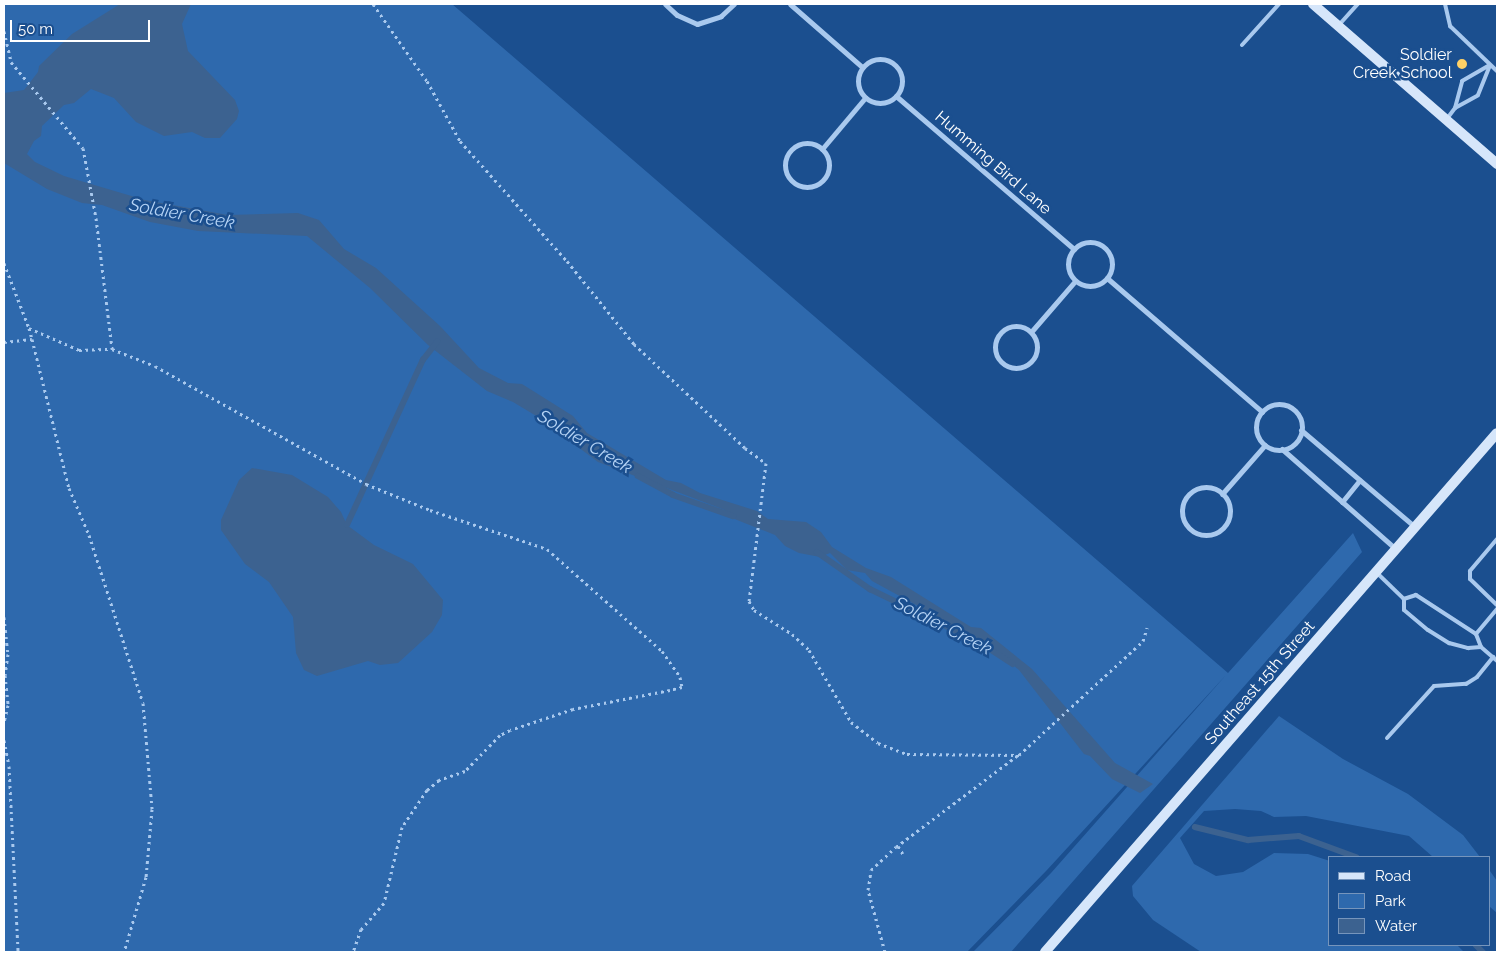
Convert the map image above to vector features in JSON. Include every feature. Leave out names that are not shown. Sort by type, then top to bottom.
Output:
[{"type":"main road","points":[[1313,4],[1497,164]]},
{"type":"main road","name":"Southeast 15th Street","points":[[1045,952],[1497,433]]},
{"type":"street","points":[[665,4],[677,15],[697,24],[721,16],[734,4]]},
{"type":"street","points":[[790,4],[862,67]]},
{"type":"street","points":[[878,59],[894,63],[902,79],[896,96],[881,104],[865,98],[857,84],[862,67],[878,59]]},
{"type":"street","name":"Humming Bird Lane","points":[[896,96],[1074,248]]},
{"type":"street","points":[[822,149],[865,98]]},
{"type":"street","points":[[805,143],[822,149],[829,162],[825,178],[810,188],[794,184],[785,170],[788,153],[805,143]]},
{"type":"street","points":[[1087,242],[1103,246],[1112,260],[1107,278],[1094,286],[1076,281],[1068,267],[1074,248],[1087,242]]},
{"type":"street","points":[[1107,278],[1262,412]]},
{"type":"street","points":[[1031,332],[1076,281]]},
{"type":"street","points":[[1018,326],[1031,332],[1038,348],[1031,363],[1016,369],[1001,363],[994,348],[1002,331],[1018,326]]},
{"type":"street","points":[[1396,549],[1282,450],[1264,445],[1256,428],[1262,412],[1274,404],[1290,407],[1299,416],[1302,430],[1415,527]]},
{"type":"street","points":[[1282,450],[1294,444],[1302,430]]},
{"type":"street","points":[[1222,494],[1264,445]]},
{"type":"street","points":[[1342,502],[1360,480]]},
{"type":"street","points":[[1206,488],[1222,494],[1229,510],[1221,529],[1205,535],[1189,528],[1182,512],[1190,494],[1206,488]]},
{"type":"lane","points":[[1242,45],[1279,4]]},
{"type":"lane","points":[[1338,26],[1358,4]]},
{"type":"lane","points":[[1445,4],[1450,26],[1497,71]]},
{"type":"lane","points":[[1446,120],[1455,108],[1462,81],[1490,65]]},
{"type":"lane","points":[[1455,108],[1478,95],[1490,65]]},
{"type":"lane","points":[[1476,634],[1497,607],[1470,579],[1470,571],[1497,539]]},
{"type":"lane","points":[[1376,572],[1404,599],[1404,610],[1428,630],[1449,642],[1468,648],[1481,647]]},
{"type":"lane","points":[[1404,599],[1416,595],[1476,634],[1481,647],[1497,661]]},
{"type":"lane","points":[[1386,738],[1434,686],[1466,684],[1477,677],[1492,657]]},
{"type":"path","points":[[373,4],[427,80],[460,141],[567,261],[634,344],[745,448],[766,463],[764,497],[749,601],[754,610],[792,634],[809,650],[851,722],[878,743],[916,755],[1019,755]]},
{"type":"path","points":[[4,31],[11,62],[83,148],[96,218],[112,349]]},
{"type":"path","points":[[4,264],[29,328],[68,488],[89,535],[143,703],[152,809],[146,877],[124,952]]},
{"type":"path","points":[[29,328],[79,350],[112,349],[155,366],[366,484],[430,510],[547,548],[662,651],[680,677],[682,686],[670,690],[573,709],[510,730],[500,735],[465,771],[440,780],[426,790],[402,827],[384,904],[361,929],[353,952]]},
{"type":"path","points":[[4,342],[32,339]]},
{"type":"path","points":[[4,617],[8,654],[4,675],[8,705],[4,723]]},
{"type":"path","points":[[885,952],[868,890],[871,870],[898,846],[1019,755],[1143,641],[1147,628]]},
{"type":"path","points":[[4,740],[9,766],[18,952]]},
{"type":"path","points":[[898,846],[903,854]]},
{"type":"green space","points":[[4,4],[452,4],[1228,673],[1353,533],[1362,552],[1011,952],[973,952],[1051,873],[1226,675],[1047,870],[967,952],[4,952]]},
{"type":"green space","points":[[1279,716],[1343,759],[1408,794],[1463,835],[1479,856],[1432,856],[1409,836],[1306,816],[1274,817],[1261,811],[1235,809],[1204,811],[1180,838],[1194,864],[1216,876],[1243,872],[1274,853],[1308,854],[1328,860],[1328,946],[1458,946],[1464,952],[1201,952],[1153,920],[1133,896],[1132,886]]},
{"type":"green space","points":[[1491,872],[1497,881],[1497,913],[1491,908]]},
{"type":"water","points":[[120,4],[191,4],[182,24],[188,51],[235,100],[239,111],[237,119],[220,138],[205,138],[192,132],[164,136],[136,122],[114,98],[91,89],[74,103],[64,105],[42,126],[41,136],[34,141],[27,154],[35,162],[64,176],[145,200],[228,215],[298,213],[319,220],[344,249],[376,268],[440,326],[479,368],[508,383],[522,384],[573,416],[587,433],[666,480],[681,483],[700,493],[757,511],[768,519],[806,522],[821,532],[832,547],[866,568],[891,577],[971,627],[981,628],[1032,669],[1115,763],[1153,784],[1140,793],[1112,779],[1090,756],[1084,754],[1019,670],[998,652],[990,652],[947,623],[941,625],[929,622],[918,606],[872,581],[865,573],[847,570],[830,553],[820,557],[799,553],[785,546],[775,535],[727,516],[725,510],[598,462],[538,417],[513,402],[487,391],[428,345],[370,288],[307,236],[198,231],[150,222],[102,205],[82,203],[47,189],[4,163],[4,93],[24,90],[38,72],[39,66],[72,34]]},
{"type":"water","points":[[252,468],[292,475],[328,497],[341,512],[347,525],[374,545],[413,564],[443,600],[442,615],[432,632],[398,663],[380,665],[368,661],[317,676],[304,670],[296,653],[293,617],[269,582],[245,564],[221,530],[221,520],[239,480]]},
{"type":"waterway","points":[[347,525],[423,360],[437,342]]},
{"type":"waterway","name":"Soldier Creek","points":[[638,476],[673,495],[733,516]]},
{"type":"waterway","name":"Soldier Creek","points":[[817,552],[870,589],[930,618]]},
{"type":"waterway","name":"Soldier Creek","points":[[938,622],[979,642]]},
{"type":"waterway","name":"Soldier Creek","points":[[987,647],[1013,664]]},
{"type":"waterway","name":"Soldier Creek","points":[[1195,827],[1248,840],[1299,836],[1353,856]]},
{"type":"waterway","name":"Soldier Creek","points":[[1477,946],[1483,952]]},
{"type":"place","name":"Soldier Creek School","points":[[1462,64]]}]
